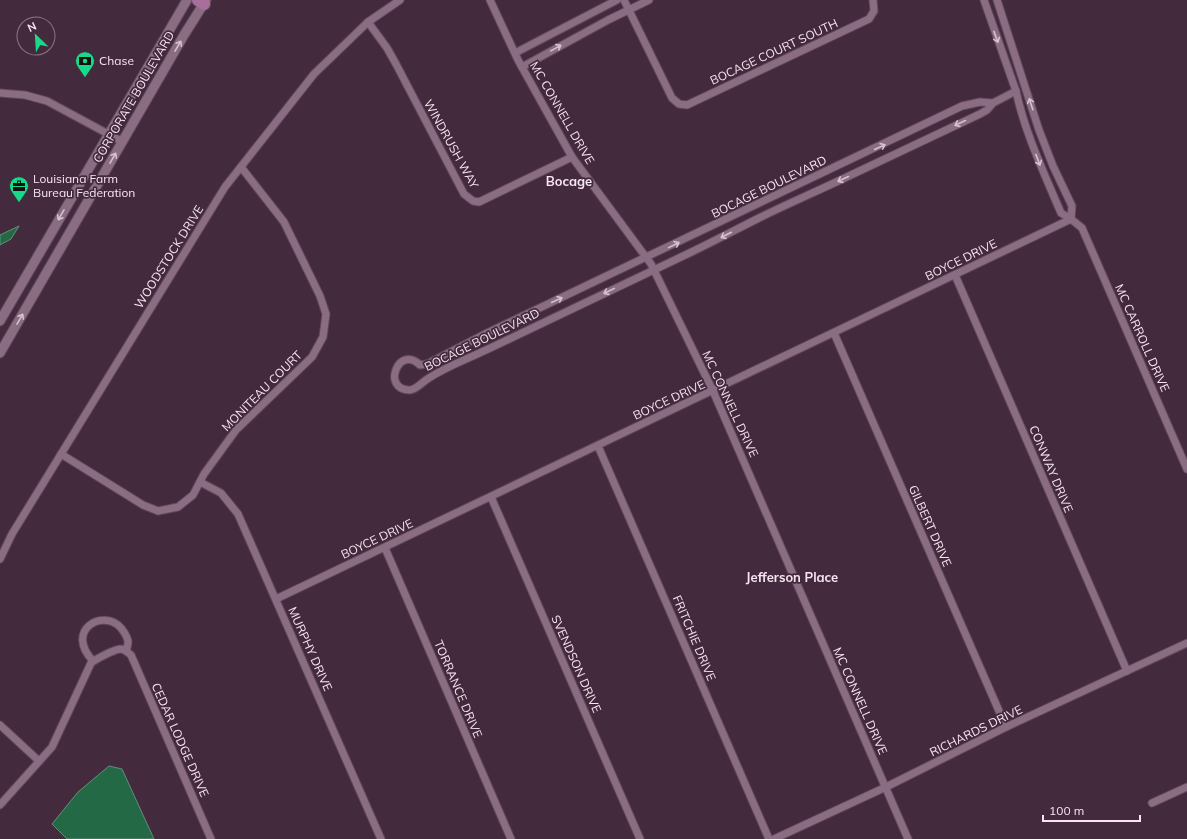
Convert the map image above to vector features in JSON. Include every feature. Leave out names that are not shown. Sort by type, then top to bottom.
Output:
[{"type":"street","name":"CORPORATE BOULEVARD","points":[[0,321],[187,0]]},
{"type":"street","name":"WOODSTOCK DRIVE","points":[[0,559],[12,534],[225,187],[314,74],[368,22],[400,0]]},
{"type":"street","name":"MC CONNELL DRIVE","points":[[490,0],[522,67],[572,157],[646,258],[653,270],[713,391],[908,839]]},
{"type":"street","points":[[515,53],[617,0]]},
{"type":"street","points":[[624,0],[629,10]]},
{"type":"street","points":[[522,67],[649,0]]},
{"type":"street","name":"BOCAGE COURT SOUTH","points":[[629,10],[672,98],[679,104],[687,105],[869,19],[874,11],[873,0]]},
{"type":"street","name":"MC CARROLL DRIVE","points":[[984,0],[1031,140],[1061,213],[1082,228],[1187,469]]},
{"type":"street","points":[[996,0],[1039,130],[1053,166],[1072,206],[1071,219]]},
{"type":"street","name":"CORPORATE BOULEVARD","points":[[1,349],[123,142],[203,1]]},
{"type":"street","name":"WINDRUSH WAY","points":[[368,22],[393,57],[464,194],[470,199],[478,202],[572,157]]},
{"type":"street","name":"BOCAGE BOULEVARD","points":[[993,102],[987,110],[980,114],[759,218],[682,257],[474,356],[427,379],[412,390],[406,390],[396,383],[394,372],[401,362],[412,360],[420,365],[426,364],[485,334],[962,106],[980,102],[993,102],[1016,92]]},
{"type":"street","points":[[0,93],[14,93],[41,99],[57,106],[123,142]]},
{"type":"street","name":"MONITEAU COURT","points":[[61,454],[143,505],[158,511],[178,507],[193,495],[214,458],[236,430],[312,357],[323,337],[326,314],[317,289],[284,222],[241,167]]},
{"type":"street","name":"BOYCE DRIVE","points":[[276,599],[1071,219]]},
{"type":"street","name":"CONWAY DRIVE","points":[[955,275],[1127,671]]},
{"type":"street","name":"GILBERT DRIVE","points":[[834,333],[1006,727]]},
{"type":"street","name":"FRITCHIE DRIVE","points":[[598,446],[769,839]]},
{"type":"street","name":"MURPHY DRIVE","points":[[200,482],[221,493],[238,514],[381,839]]},
{"type":"street","name":"SVENDSON DRIVE","points":[[492,497],[640,839]]},
{"type":"street","name":"TORRANCE DRIVE","points":[[385,548],[511,839]]},
{"type":"street","points":[[0,805],[52,747],[93,661],[121,649],[126,651],[128,641],[124,632],[116,622],[106,620],[92,623],[83,633],[82,644],[86,654],[93,661]]},
{"type":"street","name":"RICHARDS DRIVE","points":[[774,839],[886,787],[1006,727],[1187,643]]},
{"type":"street","name":"CEDAR LODGE DRIVE","points":[[126,651],[131,655],[211,839]]},
{"type":"street","points":[[0,725],[40,761]]},
{"type":"street","points":[[1152,803],[1187,787]]},
{"type":"shaded area","points":[[19,226],[11,239],[0,245],[0,235]]},
{"type":"shaded area","points":[[109,766],[122,769],[154,839],[67,839],[52,824],[78,792]]},
{"type":"place","name":"Chase","points":[[85,78]]},
{"type":"place","name":"Louisiana Farm Bureau Federation","points":[[19,203]]},
{"type":"district","name":"Bocage","points":[[569,181]]},
{"type":"district","name":"Jefferson Place","points":[[792,577]]}]
